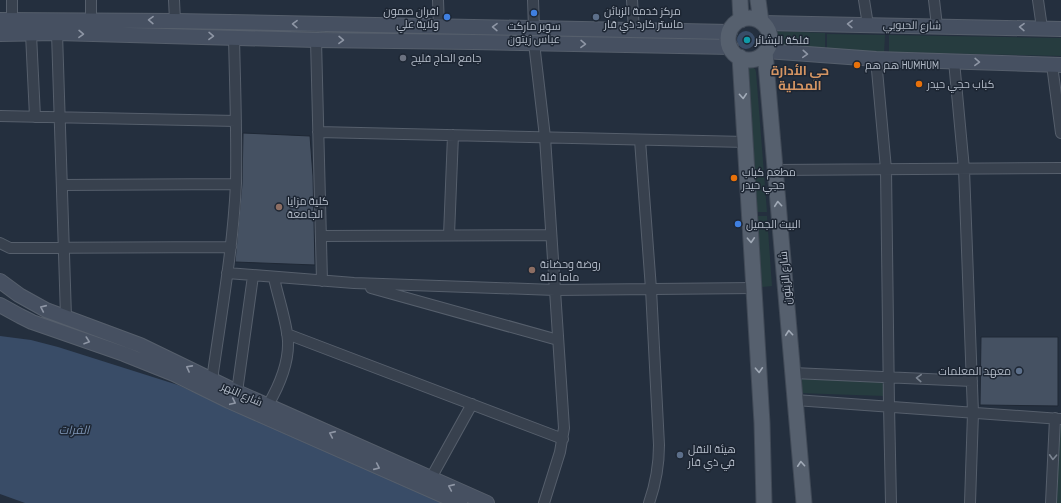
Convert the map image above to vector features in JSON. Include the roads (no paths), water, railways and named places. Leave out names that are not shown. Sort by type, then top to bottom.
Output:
[{"type":"main road","points":[[740,0],[741,20]]},
{"type":"main road","points":[[758,0],[762,22]]},
{"type":"main road","points":[[0,34],[57,33],[316,40],[534,43],[735,52],[747,59],[754,59],[766,51],[770,39],[767,28],[762,22],[748,18],[741,20],[736,23],[730,32],[729,37],[735,52],[746,142],[762,423],[764,503]]},
{"type":"main road","points":[[6,20],[129,20],[730,32]]},
{"type":"main road","points":[[128,35],[129,20]]},
{"type":"main road","name":"شارع الحبوبي","points":[[762,22],[1061,28]]},
{"type":"main road","points":[[473,42],[474,26]]},
{"type":"main road","points":[[766,51],[876,59],[1057,65]]},
{"type":"main road","name":"شارع الزيتون","points":[[766,51],[804,503]]},
{"type":"main road","name":"شارع النهر","points":[[0,281],[32,303],[140,345],[237,392],[487,503]]},
{"type":"main road","name":"شارع النهر","points":[[0,305],[32,322],[124,354],[174,374],[229,401],[460,503]]},
{"type":"street","points":[[6,20],[12,0]]},
{"type":"street","points":[[91,0],[91,20]]},
{"type":"street","points":[[174,0],[175,21]]},
{"type":"street","points":[[438,0],[439,27]]},
{"type":"street","points":[[532,0],[534,28]]},
{"type":"street","points":[[632,0],[634,30]]},
{"type":"street","points":[[864,0],[868,25]]},
{"type":"street","points":[[934,0],[937,26]]},
{"type":"street","points":[[1038,0],[1042,28]]},
{"type":"street","points":[[57,33],[66,317]]},
{"type":"street","points":[[31,34],[35,117]]},
{"type":"street","points":[[212,380],[231,247],[236,184],[234,37]]},
{"type":"street","points":[[316,40],[322,281]]},
{"type":"street","points":[[534,43],[545,137],[564,428],[560,452],[544,503]]},
{"type":"street","points":[[876,59],[886,169],[891,503]]},
{"type":"street","points":[[954,61],[964,169],[972,381],[973,413],[970,503]]},
{"type":"street","points":[[1057,65],[1061,132]]},
{"type":"street","points":[[0,116],[236,120]]},
{"type":"street","points":[[318,132],[746,142]]},
{"type":"street","points":[[449,236],[453,135]]},
{"type":"street","points":[[640,140],[651,289],[659,461],[657,475],[649,503]]},
{"type":"street","points":[[776,170],[1061,168]]},
{"type":"street","points":[[62,185],[236,184]]},
{"type":"street","points":[[321,236],[551,236]]},
{"type":"street","points":[[0,243],[10,248],[231,247]]},
{"type":"street","points":[[227,273],[274,278],[354,283],[555,290],[754,288]]},
{"type":"street","points":[[237,392],[253,276]]},
{"type":"street","points":[[268,405],[278,388],[288,353],[287,334],[274,278]]},
{"type":"street","points":[[354,283],[558,340]]},
{"type":"street","points":[[287,334],[563,439]]},
{"type":"street","points":[[792,373],[972,381]]},
{"type":"street","points":[[795,400],[973,413],[1059,417],[1051,503]]},
{"type":"street","points":[[431,478],[472,404]]},
{"type":"water","points":[[746,31],[752,34],[755,40],[752,46],[746,49],[740,46],[737,40],[740,34]]},
{"type":"water","name":"الفرات","points":[[0,336],[31,340],[58,347],[178,385],[444,503],[25,503],[0,494]]},
{"type":"place","name":"سوبر ماركت عباس زيتون","points":[[534,13]]},
{"type":"place","name":"افران صمون ولاية علي","points":[[447,17]]},
{"type":"place","name":"مركز خدمة الزبائن ماستر كارد ذي قار","points":[[596,17]]},
{"type":"place","name":"فلكة البشائر","points":[[747,40]]},
{"type":"place","name":"جامع الحاج فليح","points":[[403,58]]},
{"type":"place","name":"هم هم HUMHUM","points":[[857,65]]},
{"type":"place","name":"كباب حجي حيدر","points":[[919,84]]},
{"type":"place","name":"مطعم كباب حجي حيدر","points":[[734,178]]},
{"type":"place","name":"كلية مزايا الجامعة","points":[[279,207]]},
{"type":"place","name":"البيت الجميل","points":[[738,224]]},
{"type":"place","name":"روضة وحضانة ماما فلة","points":[[532,270]]},
{"type":"place","name":"معهد المعلمات","points":[[1019,371]]},
{"type":"place","name":"هيئة النقل في ذي قار","points":[[680,455]]},
{"type":"district","name":"حي الأدارة المحلية","points":[[800,78]]}]
